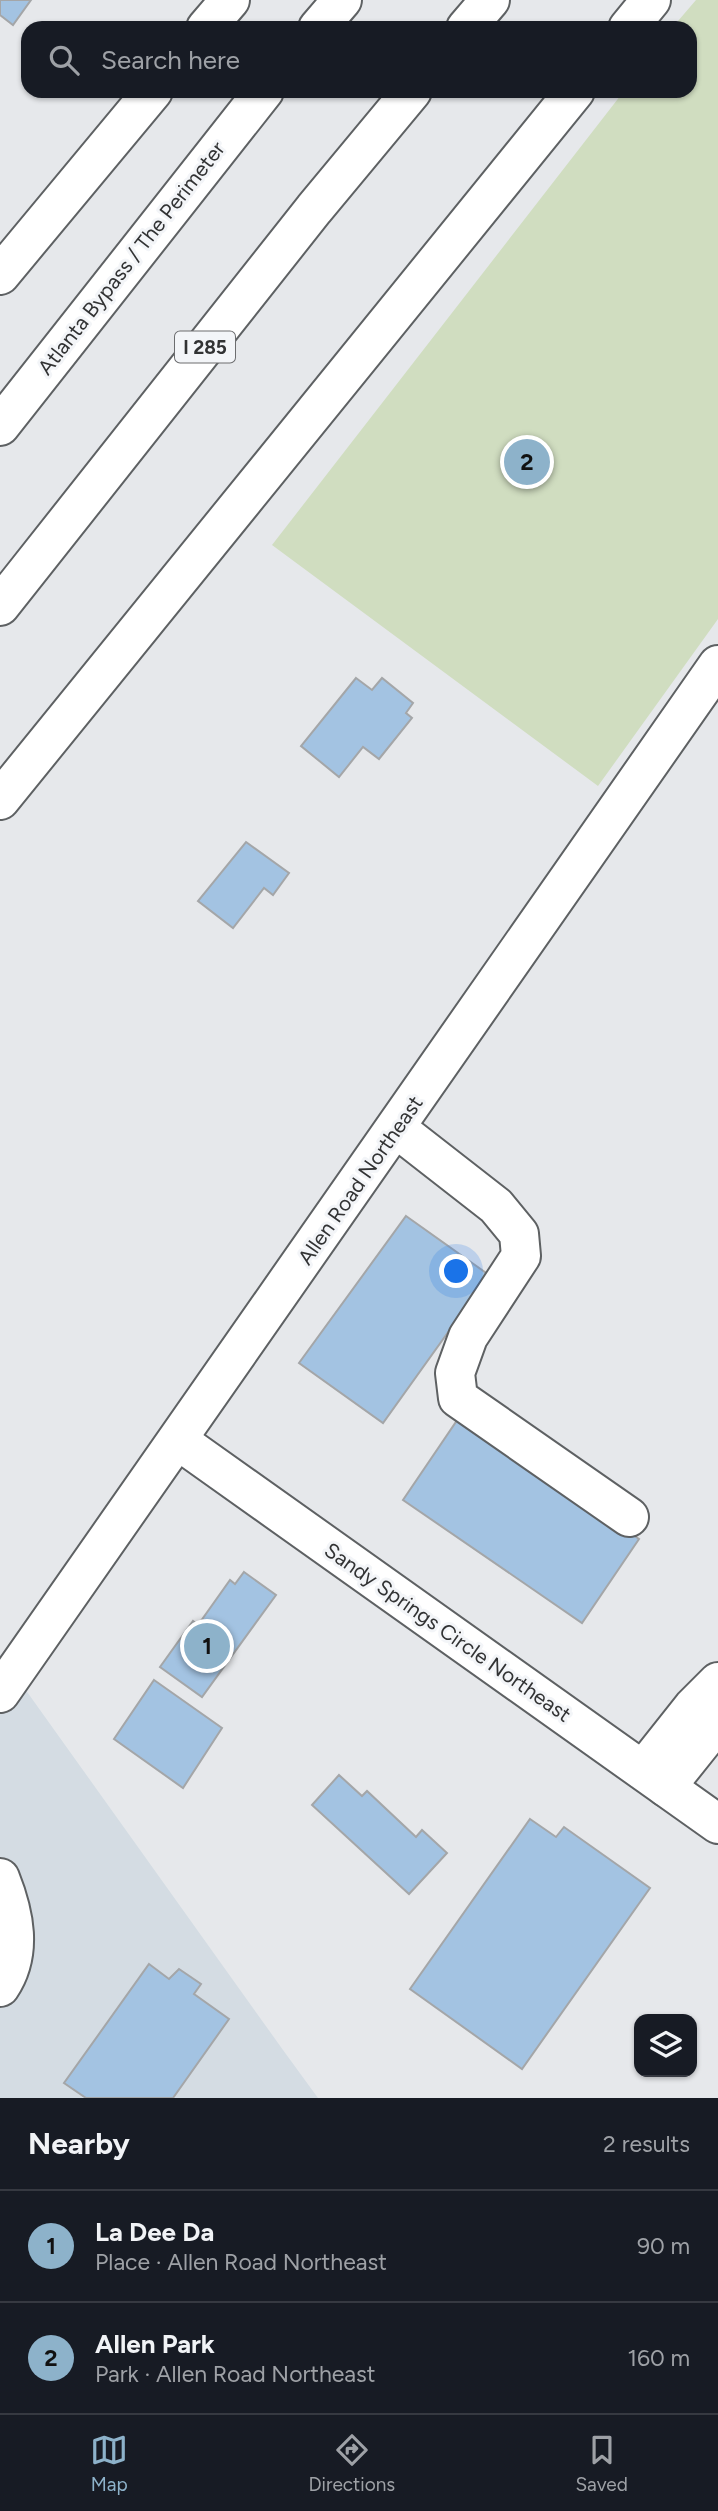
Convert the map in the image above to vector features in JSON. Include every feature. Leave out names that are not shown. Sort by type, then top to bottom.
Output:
[{"type":"main road","points":[[212,21],[230,0]]},
{"type":"main road","points":[[324,21],[342,0]]},
{"type":"main road","points":[[472,21],[491,0]]},
{"type":"main road","points":[[634,21],[652,0]]},
{"type":"main road","points":[[0,275],[147,98]]},
{"type":"main road","name":"Atlanta Bypass / The Perimeter","points":[[0,426],[258,98]]},
{"type":"main road","name":"I 285","points":[[0,606],[305,220],[406,98]]},
{"type":"main road","points":[[0,800],[569,98]]},
{"type":"main road","name":"Allen Road Northeast","points":[[0,1693],[179,1441],[718,665]]},
{"type":"main road","points":[[396,1128],[496,1206],[519,1234],[521,1256],[468,1337],[455,1373],[458,1398],[629,1517]]},
{"type":"main road","name":"Sandy Springs Circle Northeast","points":[[179,1441],[718,1824]]},
{"type":"main road","points":[[654,1778],[693,1707],[718,1682]]},
{"type":"main road","points":[[654,1778],[718,1721]]},
{"type":"main road","points":[[0,1878],[10,1903],[14,1942],[10,1962],[0,1987]]},
{"type":"shaded area","points":[[0,1654],[283,2050],[318,2098],[0,2098]]},
{"type":"green space","points":[[696,0],[718,0],[718,619],[598,786],[272,545],[619,98],[697,98],[697,21],[678,21]]},
{"type":"building","points":[[0,0],[31,0],[13,25],[0,15]]},
{"type":"building","points":[[356,678],[372,690],[382,678],[413,703],[406,713],[412,718],[379,759],[363,747],[339,777],[301,746]]},
{"type":"building","points":[[246,842],[289,873],[273,895],[264,888],[233,928],[198,901]]},
{"type":"building","points":[[406,1216],[489,1275],[383,1423],[299,1363]]},
{"type":"building","points":[[460,1416],[639,1539],[582,1623],[403,1500]]},
{"type":"building","points":[[244,1572],[276,1595],[202,1697],[160,1667],[193,1621],[198,1625],[230,1580],[235,1584]]},
{"type":"building","points":[[154,1680],[222,1728],[183,1788],[114,1739]]},
{"type":"building","points":[[339,1775],[362,1796],[367,1791],[416,1837],[422,1830],[447,1853],[409,1894],[312,1805]]},
{"type":"building","points":[[530,1819],[556,1837],[564,1827],[650,1888],[522,2069],[410,1989]]},
{"type":"building","points":[[149,1964],[169,1979],[179,1969],[201,1984],[194,1994],[229,2019],[173,2098],[86,2098],[64,2083]]},
{"type":"place","name":"Allen Park","points":[[527,462]]},
{"type":"place","name":"La Dee Da","points":[[207,1646]]}]
